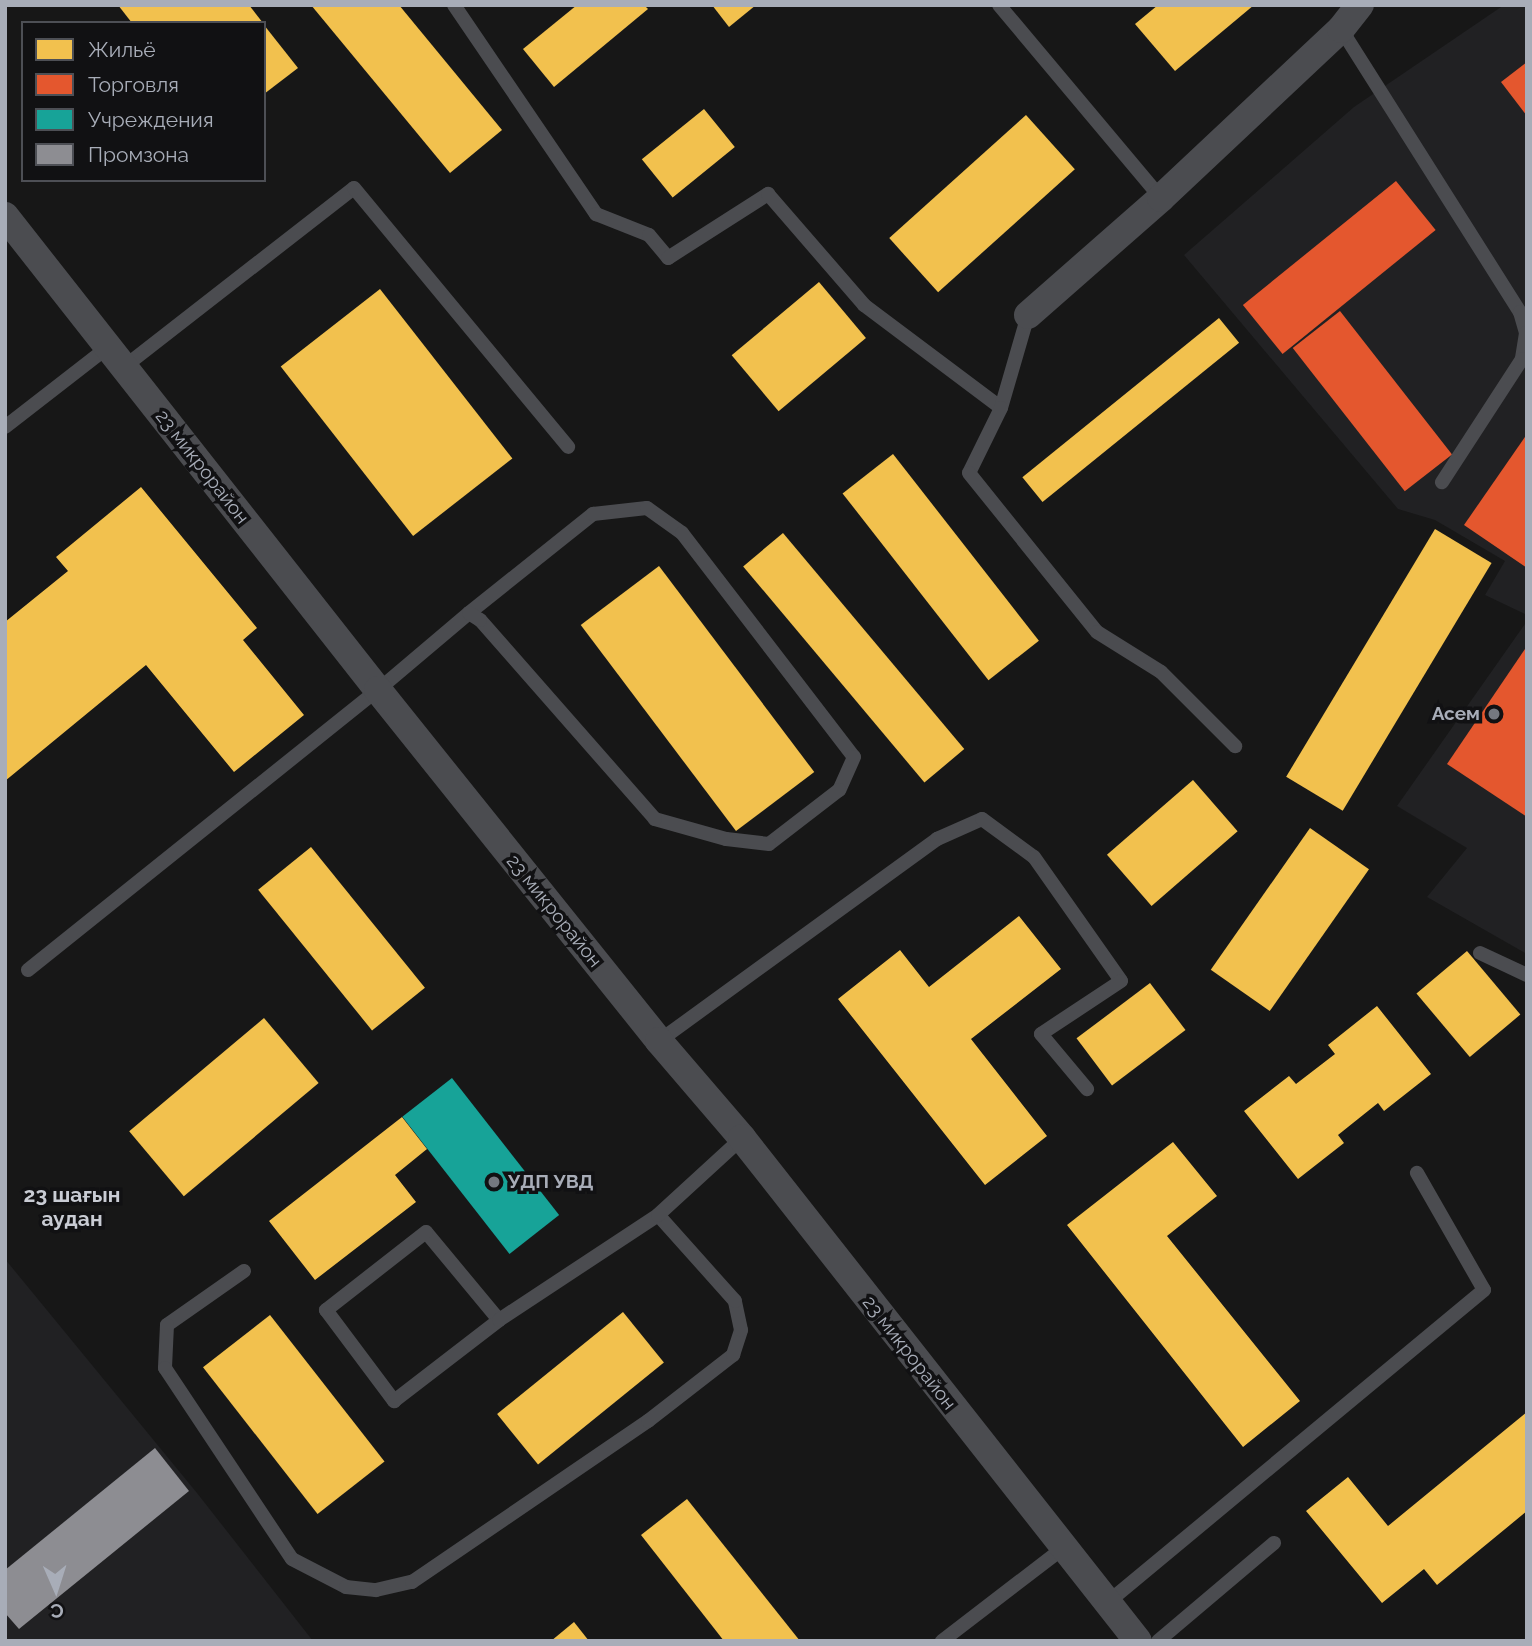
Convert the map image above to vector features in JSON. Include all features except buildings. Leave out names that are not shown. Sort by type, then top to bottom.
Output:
[{"type":"street","points":[[1028,315],[1160,198],[1341,29],[1360,5]]},
{"type":"street","name":"23 микрорайон","points":[[5,216],[378,690],[659,1041],[742,1138],[1062,1549],[1138,1641]]},
{"type":"lane","points":[[454,5],[596,214],[649,235],[668,258],[768,194],[864,305],[1001,408]]},
{"type":"lane","points":[[999,5],[1160,198]]},
{"type":"lane","points":[[1341,29],[1520,313],[1526,333],[1522,359],[1441,482]]},
{"type":"lane","points":[[5,426],[116,357],[354,188],[568,447]]},
{"type":"lane","points":[[1028,315],[1001,408],[969,473],[1097,632],[1161,672],[1235,746]]},
{"type":"lane","points":[[28,970],[378,690],[470,613],[593,514],[647,508],[682,533],[854,757],[839,790],[769,844],[726,839],[655,819],[480,620],[470,613]]},
{"type":"lane","points":[[659,1041],[937,839],[982,819],[1034,857],[1121,981],[1041,1034],[1087,1089]]},
{"type":"lane","points":[[1480,953],[1527,975]]},
{"type":"lane","points":[[499,1320],[426,1232],[326,1310],[394,1401],[499,1320],[658,1215],[742,1138]]},
{"type":"lane","points":[[1107,1603],[1484,1290],[1418,1173]]},
{"type":"lane","points":[[244,1270],[167,1325],[164,1368],[292,1559],[346,1587],[376,1590],[412,1582],[648,1421],[733,1355],[741,1330],[734,1301],[658,1215]]},
{"type":"lane","points":[[1158,1641],[1274,1543]]},
{"type":"lane","points":[[942,1641],[1062,1549]]},
{"type":"shaded area","points":[[1504,5],[1527,5],[1527,615],[1485,595],[1505,561],[1435,520],[1398,509],[1184,255],[1354,107]]},
{"type":"shaded area","name":"Асем","points":[[1527,621],[1527,954],[1427,897],[1467,848],[1397,806]]},
{"type":"shaded area","points":[[5,1259],[197,1493],[313,1641],[5,1641]]},
{"type":"place","name":"Асем","points":[[1494,714]]},
{"type":"place","name":"УДП УВД","points":[[494,1182]]},
{"type":"district","name":"23 шағын аудан","points":[[72,1207]]}]
